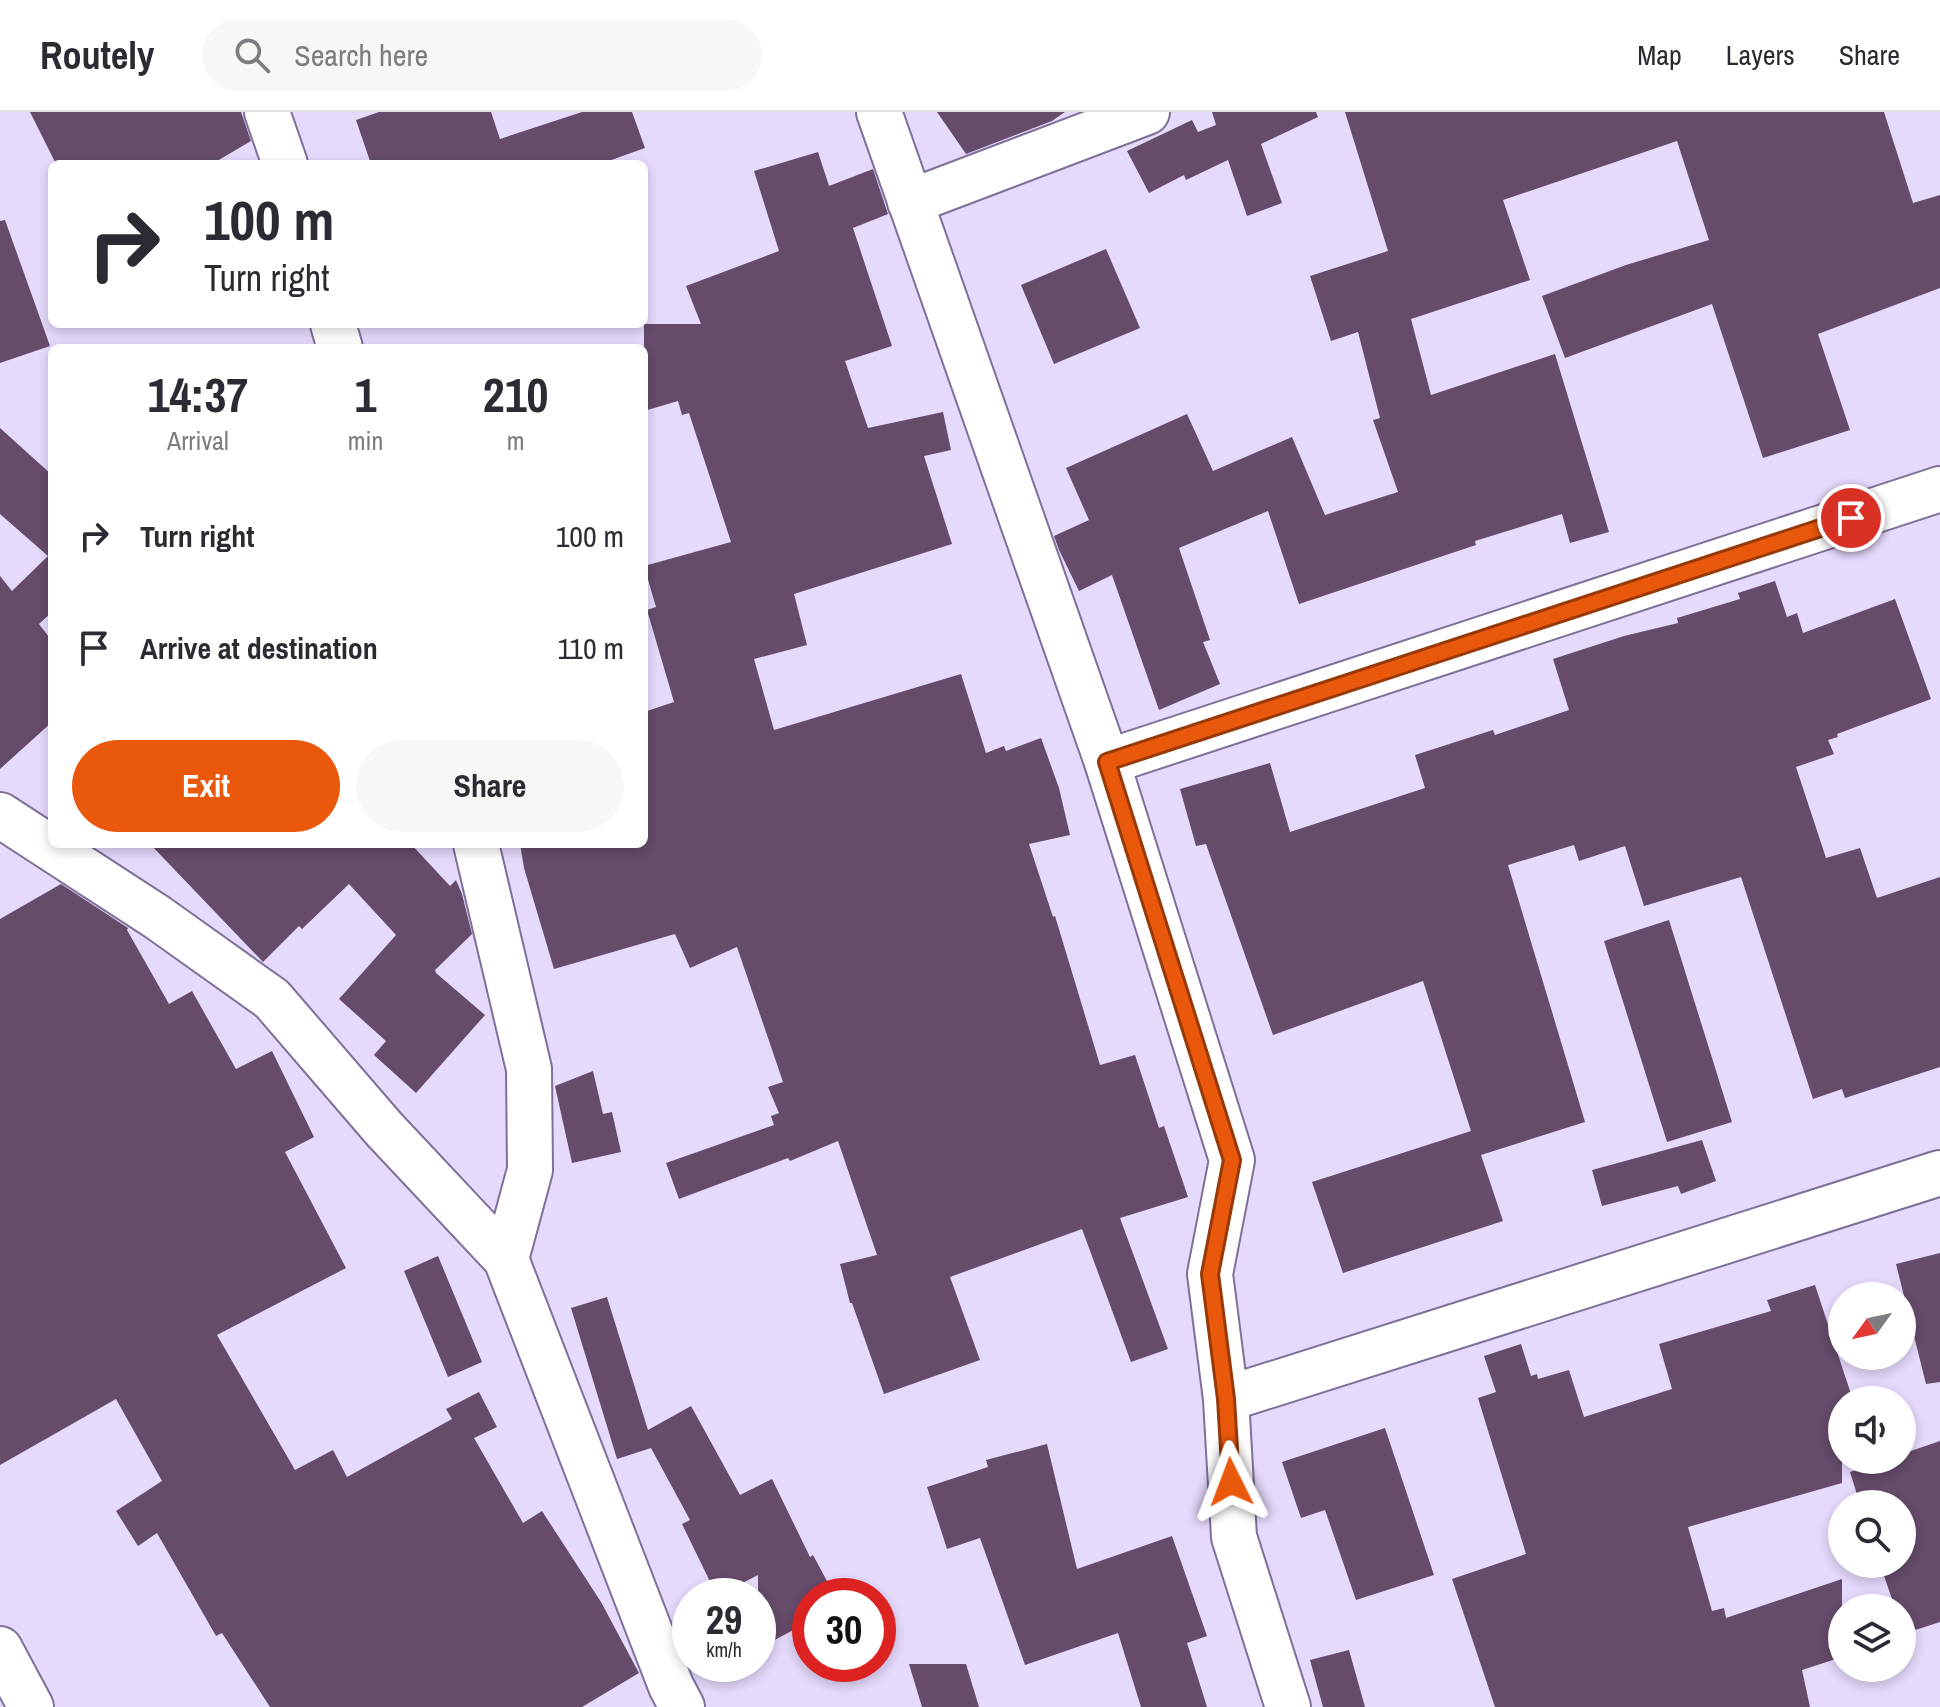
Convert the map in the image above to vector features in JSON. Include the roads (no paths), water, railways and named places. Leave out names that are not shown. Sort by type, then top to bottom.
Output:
[{"type":"street","points":[[267,112],[284,160]]},
{"type":"street","points":[[879,112],[1107,762],[1232,1160],[1210,1274],[1226,1399],[1234,1537],[1288,1707]]},
{"type":"street","points":[[910,202],[1147,112]]},
{"type":"street","points":[[1107,762],[1940,489]]},
{"type":"street","points":[[0,815],[48,846]]},
{"type":"street","points":[[51,848],[157,917],[272,999],[384,1129],[506,1259],[671,1686],[682,1707]]},
{"type":"street","points":[[477,848],[529,1069],[530,1170],[506,1259]]},
{"type":"street","points":[[1226,1399],[1940,1173]]},
{"type":"street","points":[[0,1649],[31,1707]]}]
